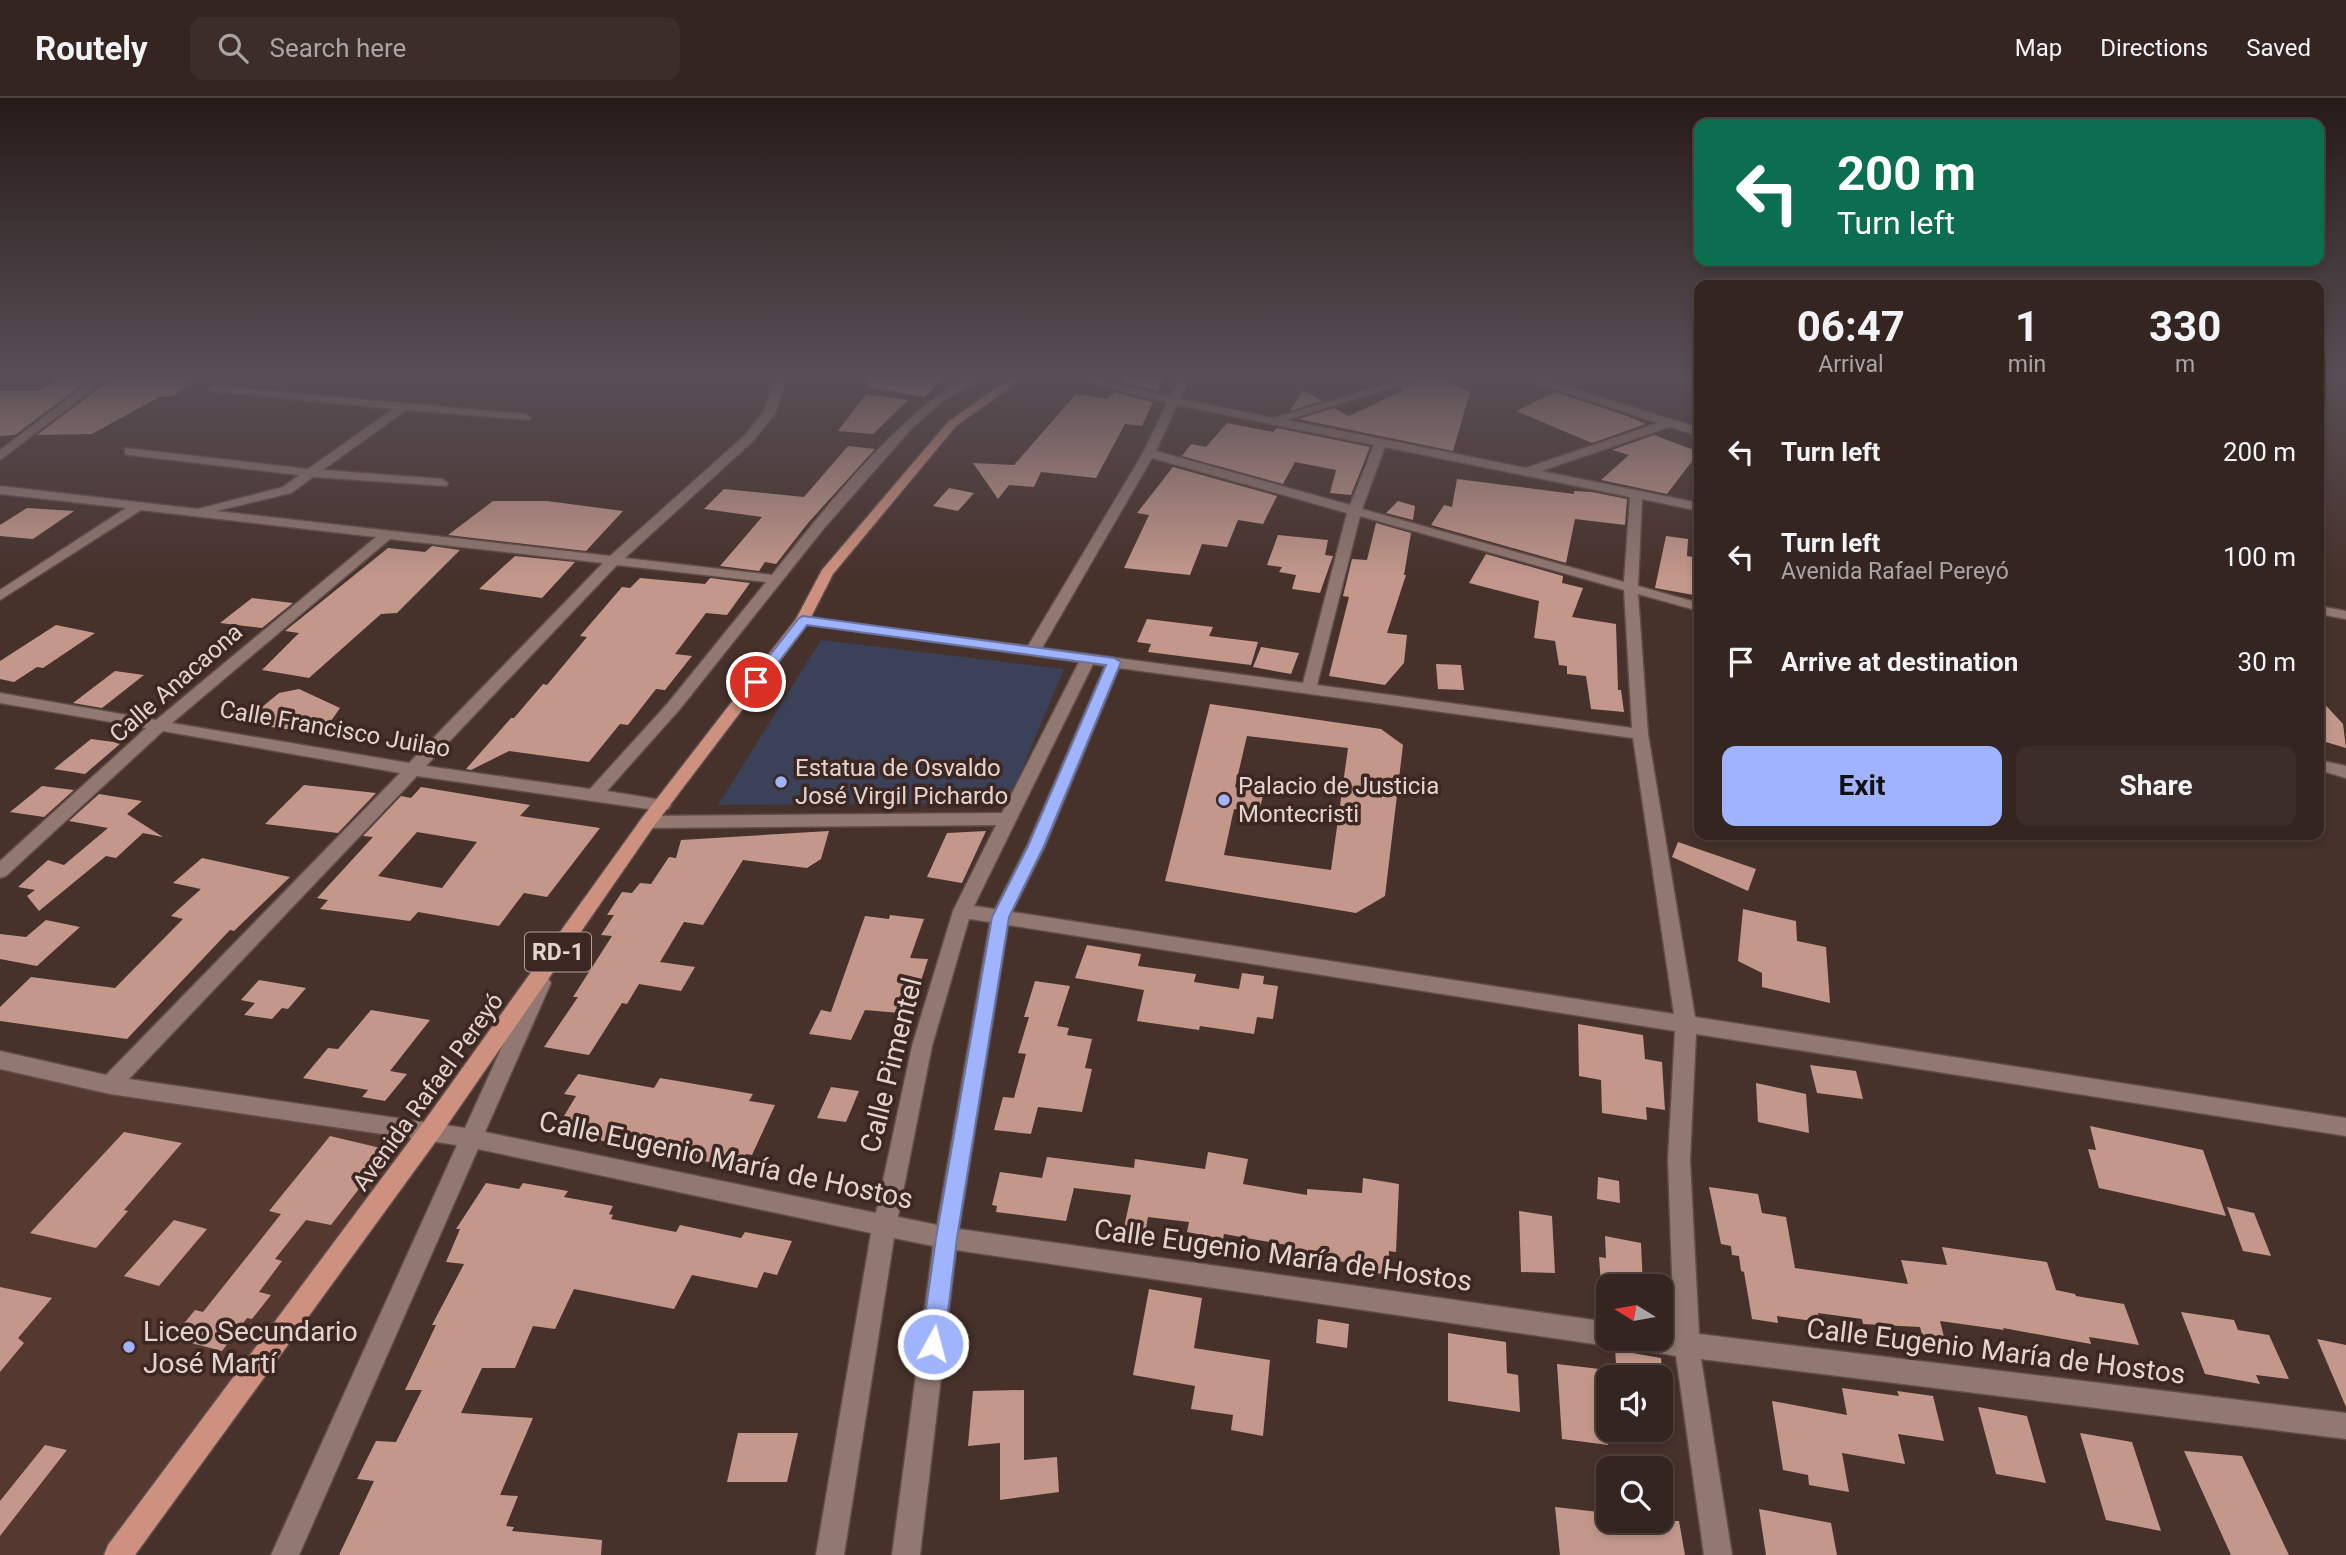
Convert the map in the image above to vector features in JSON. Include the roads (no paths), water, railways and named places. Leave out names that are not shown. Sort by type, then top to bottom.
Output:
[{"type":"main road","name":"Avenida Rafael Pereyó","points":[[118,1555],[431,1130],[648,822],[803,620],[827,573],[936,443]]},
{"type":"street","points":[[0,456],[17,443]]},
{"type":"street","points":[[187,512],[245,502],[287,489],[352,443]]},
{"type":"street","points":[[110,1085],[613,561],[744,443]]},
{"type":"street","points":[[594,795],[674,706],[774,579],[893,443]]},
{"type":"street","points":[[1033,651],[1154,443]]},
{"type":"street","points":[[1309,688],[1354,512],[1381,443],[1694,506]]},
{"type":"street","points":[[1524,472],[1610,443]]},
{"type":"street","points":[[129,451],[311,473],[442,483]]},
{"type":"street","points":[[1149,453],[1694,606]]},
{"type":"street","points":[[287,489],[281,509],[298,526]]},
{"type":"street","points":[[0,490],[774,579]]},
{"type":"street","points":[[1636,496],[1631,589],[1640,734],[1686,1024],[1679,1160],[1687,1346],[1718,1555]]},
{"type":"street","points":[[0,596],[139,506]]},
{"type":"street","name":"Calle Anacaona","points":[[0,871],[161,724],[387,535]]},
{"type":"street","points":[[2324,611],[2346,615]]},
{"type":"street","points":[[803,620],[1640,734]]},
{"type":"street","name":"Calle Pimentel","points":[[830,1555],[884,1227],[922,1046],[962,911],[1088,659]]},
{"type":"street","points":[[906,1555],[946,1238],[1000,917],[1036,846],[1114,662]]},
{"type":"street","name":"Calle Francisco Juilao","points":[[0,698],[415,769],[662,804]]},
{"type":"street","points":[[2324,766],[2346,772]]},
{"type":"street","points":[[648,822],[1007,819]]},
{"type":"street","points":[[962,911],[2346,1127]]},
{"type":"street","points":[[285,1555],[548,967]]},
{"type":"street","name":"Calle Eugenio María de Hostos","points":[[0,1060],[110,1085],[431,1130],[946,1238],[1596,1332]]},
{"type":"street","name":"Calle Eugenio María de Hostos","points":[[1673,1344],[2346,1426]]},
{"type":"place","name":"Estatua de Osvaldo José Virgil Pichardo","points":[[781,782]]},
{"type":"place","name":"Palacio de Justicia Montecristi","points":[[1224,800]]},
{"type":"place","name":"Liceo Secundario José Martí","points":[[129,1347]]}]
